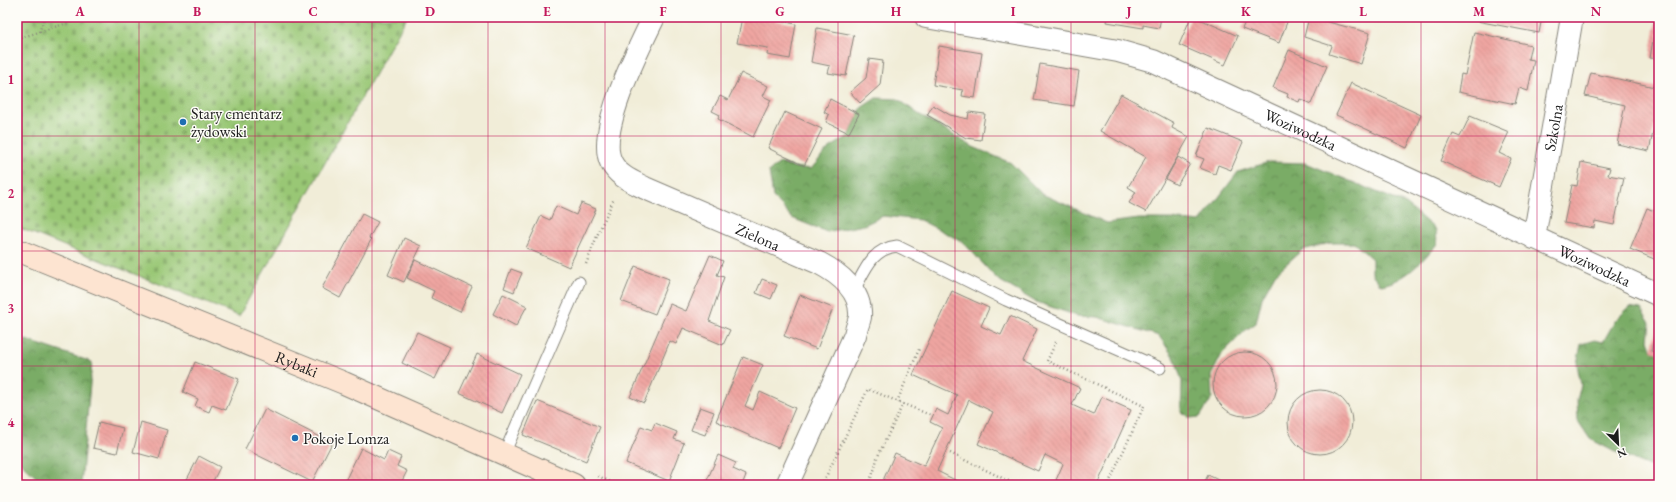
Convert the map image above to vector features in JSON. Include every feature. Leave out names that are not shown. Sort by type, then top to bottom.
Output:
[{"type":"street","name":"Zielona","points":[[654,17],[638,50],[616,104],[609,130],[607,149],[611,162],[618,172],[645,188],[833,270],[854,292],[860,316],[855,334],[787,485]]},
{"type":"street","name":"Woziwodzka","points":[[926,17],[1118,51],[1153,61],[1659,295]]},
{"type":"street","name":"Szkolna","points":[[1534,238],[1572,17]]},
{"type":"street","name":"Rybaki","points":[[17,250],[344,383],[574,485]]},
{"type":"lane","points":[[854,292],[874,256],[881,250],[897,246],[1006,300],[1160,368]]},
{"type":"lane","points":[[504,454],[579,282]]},
{"type":"path","points":[[39,32],[45,17]]},
{"type":"path","points":[[17,39],[86,17]]},
{"type":"path","points":[[579,282],[599,231],[617,193]]},
{"type":"path","points":[[1064,325],[1047,362],[1144,406],[1108,485]]},
{"type":"path","points":[[897,402],[920,348]]},
{"type":"path","points":[[822,485],[868,388],[897,402],[930,415]]},
{"type":"path","points":[[868,485],[876,468],[877,458],[903,404]]},
{"type":"path","points":[[950,453],[1017,485]]},
{"type":"green space","name":"Stary cmentarz żydowski","points":[[17,17],[407,17],[239,316],[17,227]]},
{"type":"green space","points":[[876,98],[898,99],[917,113],[973,147],[1011,163],[1042,194],[1107,223],[1139,219],[1172,219],[1200,222],[1238,172],[1269,162],[1306,163],[1406,204],[1436,230],[1437,244],[1412,270],[1390,283],[1381,285],[1372,274],[1372,259],[1354,243],[1330,243],[1302,250],[1275,274],[1262,298],[1256,323],[1246,330],[1222,354],[1211,376],[1212,398],[1200,417],[1190,418],[1181,412],[1182,381],[1175,359],[1159,336],[1097,317],[1077,316],[1034,301],[997,279],[963,242],[920,220],[883,216],[864,225],[827,232],[792,218],[773,197],[769,171],[780,163],[793,167],[811,169],[828,149],[849,136],[861,108]]},
{"type":"green space","points":[[1629,307],[1641,309],[1650,323],[1648,340],[1652,351],[1659,353],[1659,470],[1613,451],[1590,439],[1578,421],[1577,400],[1581,385],[1577,364],[1581,344],[1595,340],[1603,342],[1615,321]]},
{"type":"green space","points":[[17,337],[92,362],[81,485],[44,485],[17,459]]},
{"type":"building","points":[[742,17],[756,17],[796,24],[790,59],[767,55],[768,48],[737,43]]},
{"type":"building","points":[[1108,17],[1161,17],[1159,28],[1143,25],[1143,28],[1107,22]]},
{"type":"building","points":[[1191,17],[1195,17],[1238,36],[1225,65],[1179,45]]},
{"type":"building","points":[[1247,17],[1289,17],[1279,43],[1242,29]]},
{"type":"building","points":[[1309,17],[1370,33],[1361,64],[1329,54],[1332,46],[1304,37]]},
{"type":"building","points":[[1456,17],[1542,17],[1539,33]]},
{"type":"building","points":[[1657,17],[1659,17],[1659,59],[1650,58]]},
{"type":"building","points":[[817,28],[854,35],[846,76],[828,73],[830,66],[811,62]]},
{"type":"building","points":[[1474,32],[1531,45],[1528,59],[1534,60],[1528,91],[1519,88],[1515,104],[1458,92],[1461,74],[1465,75]]},
{"type":"building","points":[[939,46],[982,53],[975,98],[962,96],[963,90],[933,85]]},
{"type":"building","points":[[1289,50],[1327,66],[1311,104],[1300,99],[1299,102],[1287,97],[1288,94],[1273,88]]},
{"type":"building","points":[[869,59],[883,61],[880,85],[860,103],[850,92],[866,78]]},
{"type":"building","points":[[1040,64],[1079,71],[1074,106],[1034,100]]},
{"type":"building","points":[[741,73],[768,86],[763,96],[771,100],[753,137],[718,119],[720,115],[712,111],[720,96],[728,100]]},
{"type":"building","points":[[1591,73],[1659,88],[1659,105],[1649,151],[1617,144],[1625,105],[1585,96]]},
{"type":"building","points":[[1351,83],[1421,115],[1407,148],[1336,115]]},
{"type":"building","points":[[1121,94],[1174,123],[1172,128],[1189,137],[1146,212],[1129,203],[1136,192],[1128,187],[1146,157],[1100,131]]},
{"type":"building","points":[[830,99],[859,114],[849,133],[826,122],[829,115],[824,112]]},
{"type":"building","points":[[933,105],[950,115],[968,119],[969,112],[985,114],[981,140],[966,138],[927,115]]},
{"type":"building","points":[[785,112],[822,129],[804,166],[768,148]]},
{"type":"building","points":[[1470,116],[1509,132],[1499,153],[1511,159],[1499,187],[1441,161],[1453,134],[1460,137]]},
{"type":"building","points":[[1208,128],[1243,142],[1231,170],[1218,165],[1215,174],[1200,168],[1204,159],[1196,156]]},
{"type":"building","points":[[1178,157],[1190,164],[1177,185],[1166,179]]},
{"type":"building","points":[[1581,162],[1610,168],[1608,175],[1624,178],[1614,225],[1595,221],[1594,228],[1564,223],[1572,185],[1577,186]]},
{"type":"building","points":[[581,203],[596,209],[569,267],[526,248],[541,216],[550,220],[556,206],[576,215]]},
{"type":"building","points":[[1647,208],[1659,213],[1659,261],[1630,249]]},
{"type":"building","points":[[362,214],[378,222],[369,238],[371,240],[340,298],[322,288]]},
{"type":"building","points":[[404,238],[421,246],[404,282],[388,275]]},
{"type":"building","points":[[710,255],[723,261],[717,275],[724,277],[709,321],[730,330],[723,345],[683,328],[676,344],[670,341],[644,403],[630,397],[670,304],[686,311]]},
{"type":"building","points":[[415,260],[472,287],[460,312],[431,298],[434,291],[407,278]]},
{"type":"building","points":[[635,266],[669,279],[655,314],[621,301]]},
{"type":"building","points":[[511,269],[522,273],[514,292],[504,288]]},
{"type":"building","points":[[762,279],[777,285],[771,299],[756,293]]},
{"type":"building","points":[[952,291],[989,308],[981,326],[1001,335],[1010,316],[1037,329],[1022,361],[1080,388],[1072,405],[1094,415],[1102,397],[1131,410],[1097,485],[1066,485],[1056,480],[1063,464],[1045,455],[1038,471],[978,444],[993,412],[969,400],[937,471],[959,482],[958,485],[881,485],[895,453],[924,466],[942,428],[930,422],[936,409],[948,415],[957,395],[913,375]]},
{"type":"building","points":[[503,294],[527,306],[516,326],[493,314]]},
{"type":"building","points":[[800,295],[833,308],[817,349],[784,336]]},
{"type":"building","points":[[1657,327],[1659,328],[1659,353],[1651,351]]},
{"type":"building","points":[[417,332],[450,347],[435,379],[402,363]]},
{"type":"building","points":[[1245,352],[1263,358],[1271,366],[1277,384],[1271,402],[1263,410],[1245,416],[1227,410],[1219,402],[1213,384],[1219,366],[1227,358]]},
{"type":"building","points":[[477,354],[520,374],[502,413],[459,393]]},
{"type":"building","points":[[743,357],[763,365],[745,406],[753,410],[760,392],[795,408],[778,448],[716,421]]},
{"type":"building","points":[[195,362],[239,379],[226,410],[212,405],[209,412],[195,406],[198,399],[183,392]]},
{"type":"building","points":[[1320,390],[1338,396],[1346,404],[1352,422],[1346,440],[1338,448],[1320,454],[1302,448],[1294,440],[1288,422],[1294,404],[1302,396]]},
{"type":"building","points":[[537,401],[600,427],[586,461],[523,435]]},
{"type":"building","points":[[700,407],[714,412],[705,435],[691,430]]},
{"type":"building","points":[[265,409],[332,443],[312,482],[245,449]]},
{"type":"building","points":[[99,422],[123,428],[117,453],[93,448]]},
{"type":"building","points":[[141,422],[167,430],[159,459],[133,452]]},
{"type":"building","points":[[655,423],[677,432],[674,439],[684,443],[669,481],[626,463],[641,426],[652,430]]},
{"type":"building","points":[[361,448],[384,460],[388,451],[401,457],[397,466],[407,471],[400,485],[357,485],[346,479]]},
{"type":"building","points":[[718,455],[736,463],[733,469],[746,475],[742,485],[705,485]]},
{"type":"building","points":[[199,456],[220,467],[211,485],[184,485]]},
{"type":"building","points":[[1208,475],[1228,485],[1203,485]]},
{"type":"place","name":"Stary cmentarz żydowski","points":[[183,122]]},
{"type":"place","name":"Pokoje Lomza","points":[[295,438]]}]
